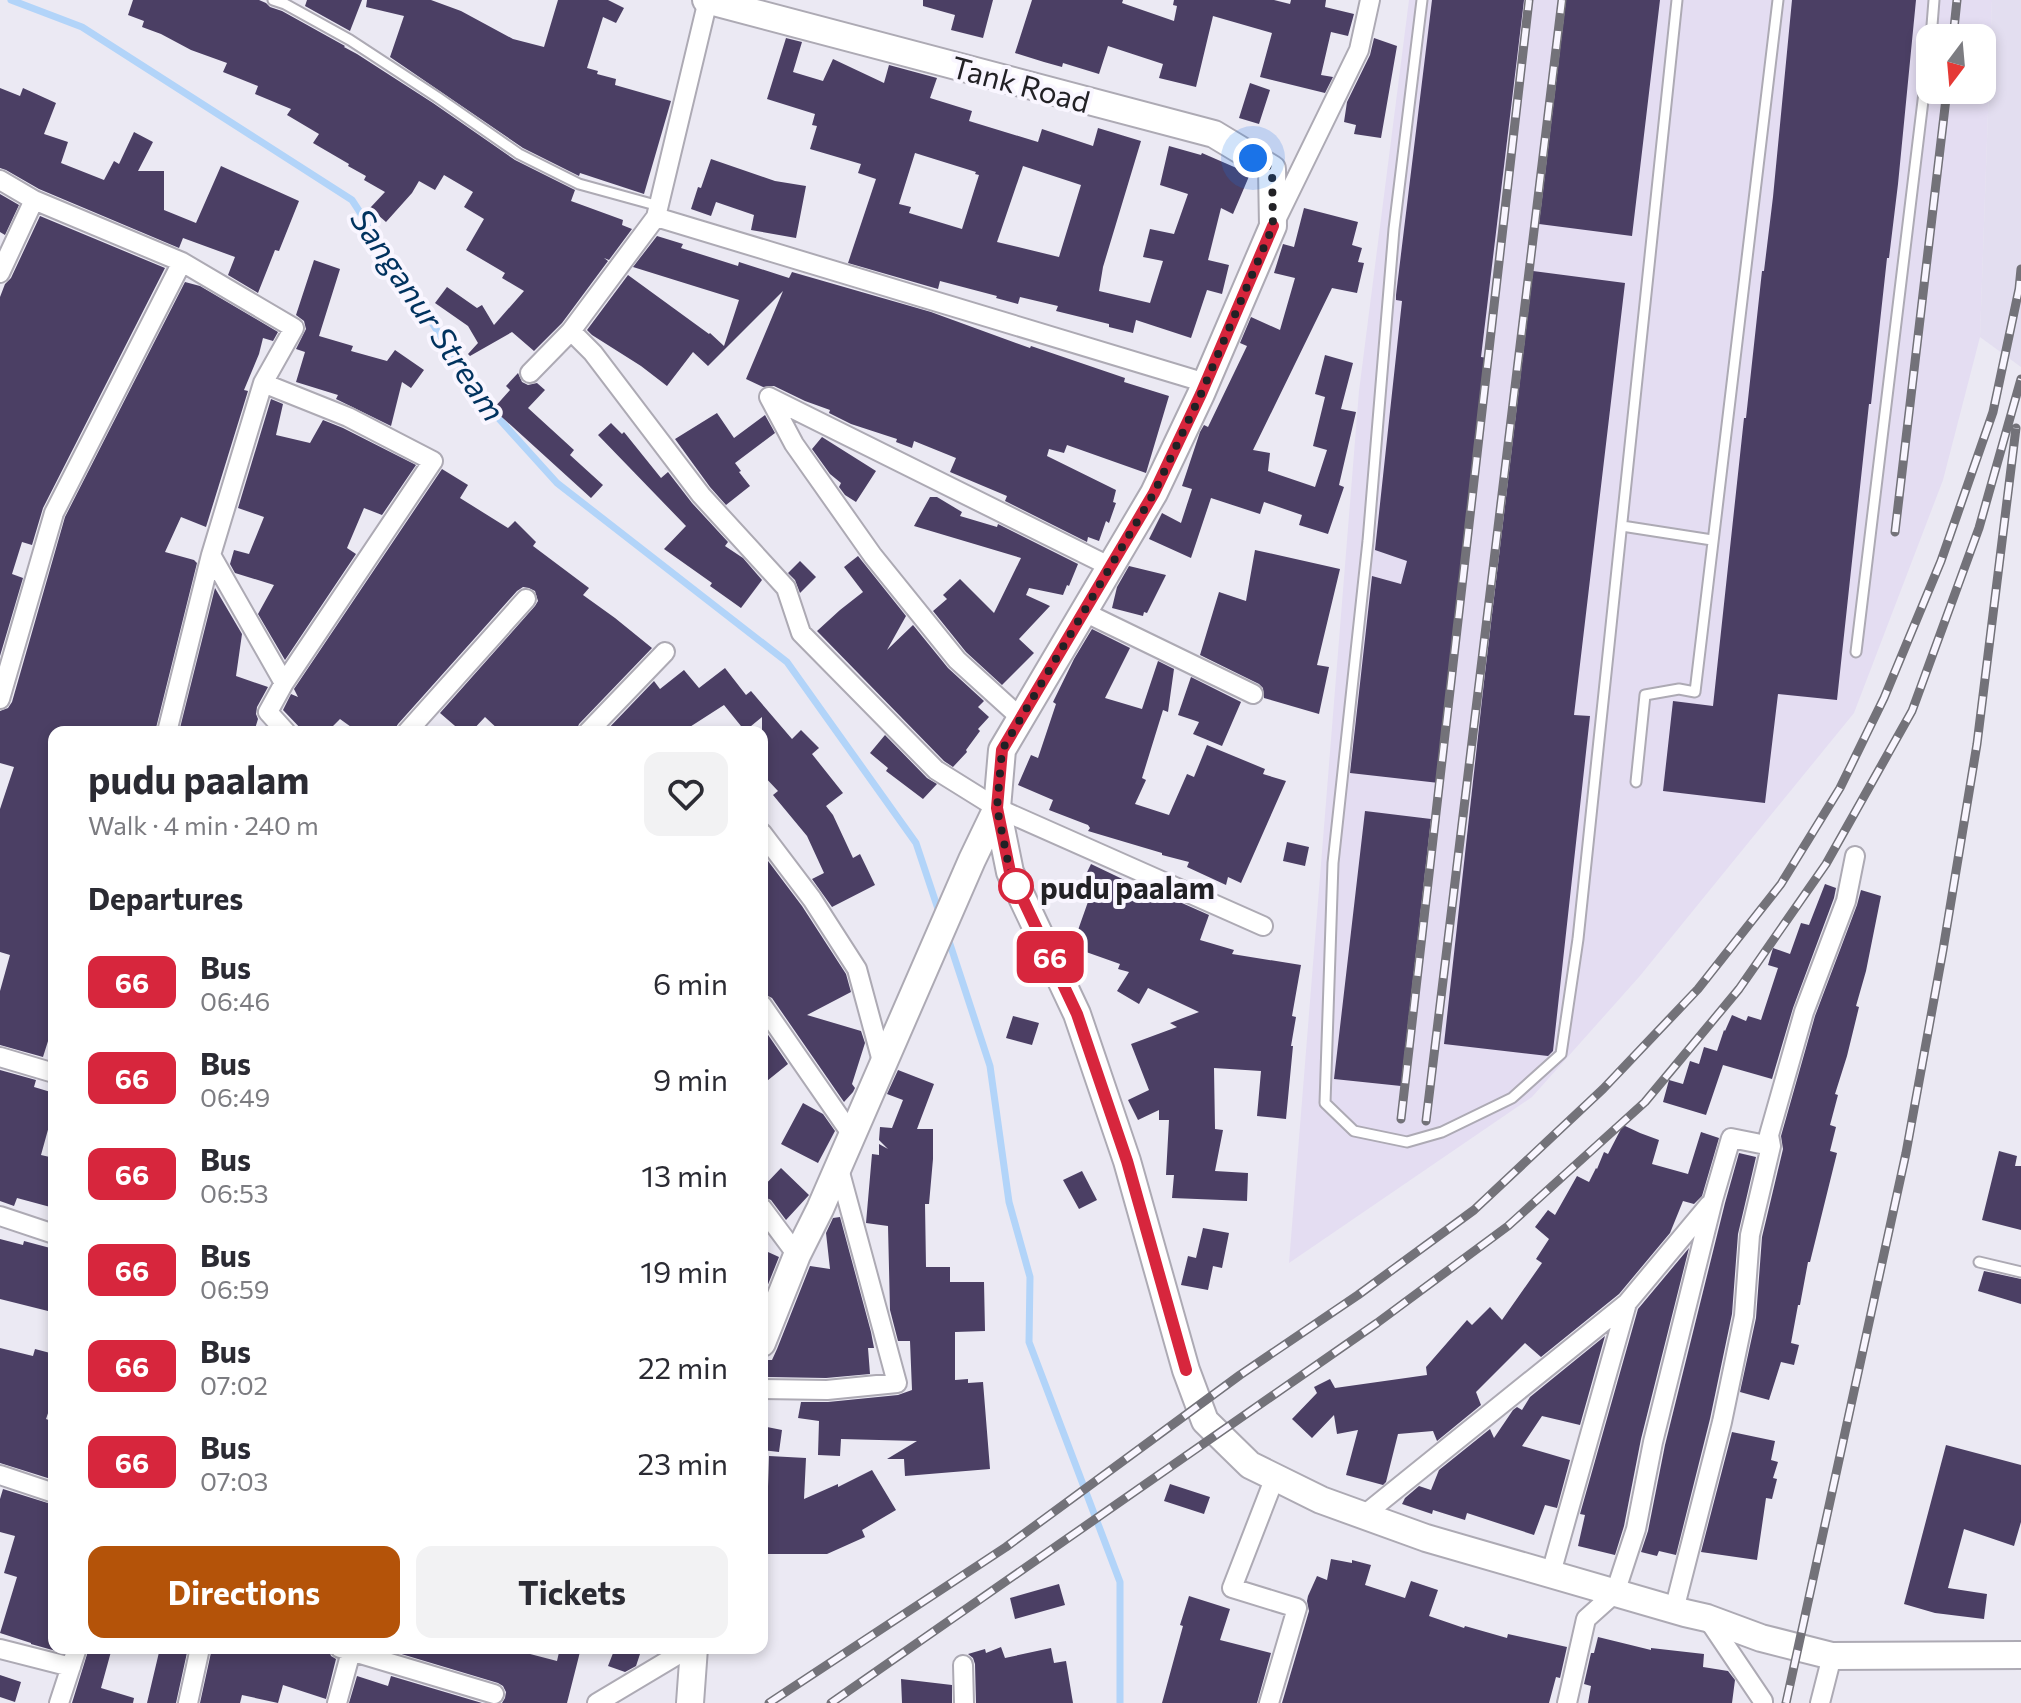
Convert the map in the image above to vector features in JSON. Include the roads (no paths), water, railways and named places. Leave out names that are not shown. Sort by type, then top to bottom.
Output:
[{"type":"main road","name":"Tank Road","points":[[707,0],[1214,134],[1272,169],[1273,226]]},
{"type":"main road","points":[[1273,226],[1206,383],[1154,493],[1002,750],[997,808],[1010,872],[1077,1014],[1127,1161],[1186,1370],[1205,1421],[1250,1465],[1321,1500],[1426,1538],[1707,1618],[1761,1638],[1832,1656],[2021,1655]]},
{"type":"main road","points":[[768,1328],[797,1255],[997,808]]},
{"type":"main road","points":[[690,1703],[692,1654]]},
{"type":"main road","points":[[1988,1656],[2021,1674]]},
{"type":"street","points":[[530,373],[571,331],[657,212],[707,0]]},
{"type":"street","points":[[1273,226],[1359,50],[1370,0]]},
{"type":"street","points":[[0,180],[34,200],[182,262],[294,328],[263,383],[211,555],[168,726]]},
{"type":"street","points":[[0,273],[34,200]]},
{"type":"street","points":[[657,212],[1206,383]]},
{"type":"street","points":[[0,699],[54,513],[182,262]]},
{"type":"street","points":[[571,331],[601,364],[701,495],[786,588],[801,633],[936,770],[997,808],[1263,926]]},
{"type":"street","points":[[263,383],[348,417],[433,461],[284,683],[268,712],[281,726]]},
{"type":"street","points":[[1021,718],[957,660],[873,556],[794,444],[769,397],[1111,567]]},
{"type":"street","points":[[211,555],[284,683]]},
{"type":"street","points":[[412,726],[526,599]]},
{"type":"street","points":[[1084,612],[1253,694]]},
{"type":"street","points":[[594,726],[665,652]]},
{"type":"street","points":[[768,841],[812,899],[857,969],[883,1065]]},
{"type":"street","points":[[1674,1610],[1725,1407],[1744,1316],[1750,1235],[1771,1146],[1769,1135],[1804,1012],[1846,901],[1855,856]]},
{"type":"street","points":[[768,1014],[852,1135]]},
{"type":"street","points":[[0,1057],[48,1070]]},
{"type":"street","points":[[1567,1703],[1586,1619],[1615,1593],[1636,1529],[1653,1442],[1731,1138],[1771,1146]]},
{"type":"street","points":[[768,1389],[827,1390],[897,1383],[838,1165]]},
{"type":"street","points":[[1364,1515],[1627,1303],[1713,1200]]},
{"type":"street","points":[[0,1216],[48,1232]]},
{"type":"street","points":[[768,1216],[797,1255]]},
{"type":"street","points":[[1551,1573],[1627,1303]]},
{"type":"street","points":[[0,1475],[48,1491]]},
{"type":"street","points":[[1269,1703],[1297,1608],[1232,1588],[1275,1477]]},
{"type":"street","points":[[1707,1618],[1763,1703]]},
{"type":"street","points":[[0,1649],[71,1667]]},
{"type":"street","points":[[59,1703],[75,1654]]},
{"type":"street","points":[[188,1703],[199,1654]]},
{"type":"street","points":[[337,1703],[347,1654]]},
{"type":"street","points":[[364,1654],[494,1694]]},
{"type":"street","points":[[597,1703],[682,1654]]},
{"type":"street","points":[[1820,1703],[1832,1656]]},
{"type":"street","points":[[963,1665],[964,1703]]},
{"type":"lane","points":[[273,0],[350,40],[519,154],[579,184],[657,212]]},
{"type":"lane","points":[[1422,0],[1394,229],[1368,541],[1333,863],[1325,1103],[1354,1131],[1407,1142],[1442,1132],[1512,1098],[1561,1054],[1578,939],[1677,0]]},
{"type":"lane","points":[[1636,782],[1645,695],[1679,689],[1695,692],[1778,0]]},
{"type":"lane","points":[[1932,24],[1934,0]]},
{"type":"lane","points":[[1856,652],[1922,104]]},
{"type":"lane","points":[[1622,526],[1712,540]]},
{"type":"lane","points":[[1979,1262],[2021,1272]]},
{"type":"waterway","name":"Sanganur Stream","points":[[11,0],[82,27],[352,200],[483,401],[557,483],[787,662],[916,843],[940,915]]},
{"type":"waterway","points":[[947,935],[990,1066],[1009,1202],[1030,1277],[1029,1342],[1120,1582],[1120,1703]]},
{"type":"railway","points":[[1401,1119],[1529,0]]},
{"type":"railway","points":[[1426,1121],[1562,0]]},
{"type":"railway","points":[[1954,24],[1957,0]]},
{"type":"railway","points":[[1895,532],[1945,104]]},
{"type":"railway","points":[[769,1703],[1006,1547],[1240,1375],[1358,1295],[1474,1210],[1603,1089],[1698,989],[1781,884],[1840,788],[1884,698],[1941,561],[1993,412],[2021,269]]},
{"type":"railway","points":[[831,1703],[1377,1323],[1508,1226],[1645,1102],[1739,989],[1826,864],[1912,711],[1979,528],[2021,379]]},
{"type":"railway","points":[[1786,1703],[1906,1153],[1943,950],[1977,744],[2016,428]]},
{"type":"place","name":"pudu paalam","points":[[1016,886]]}]
